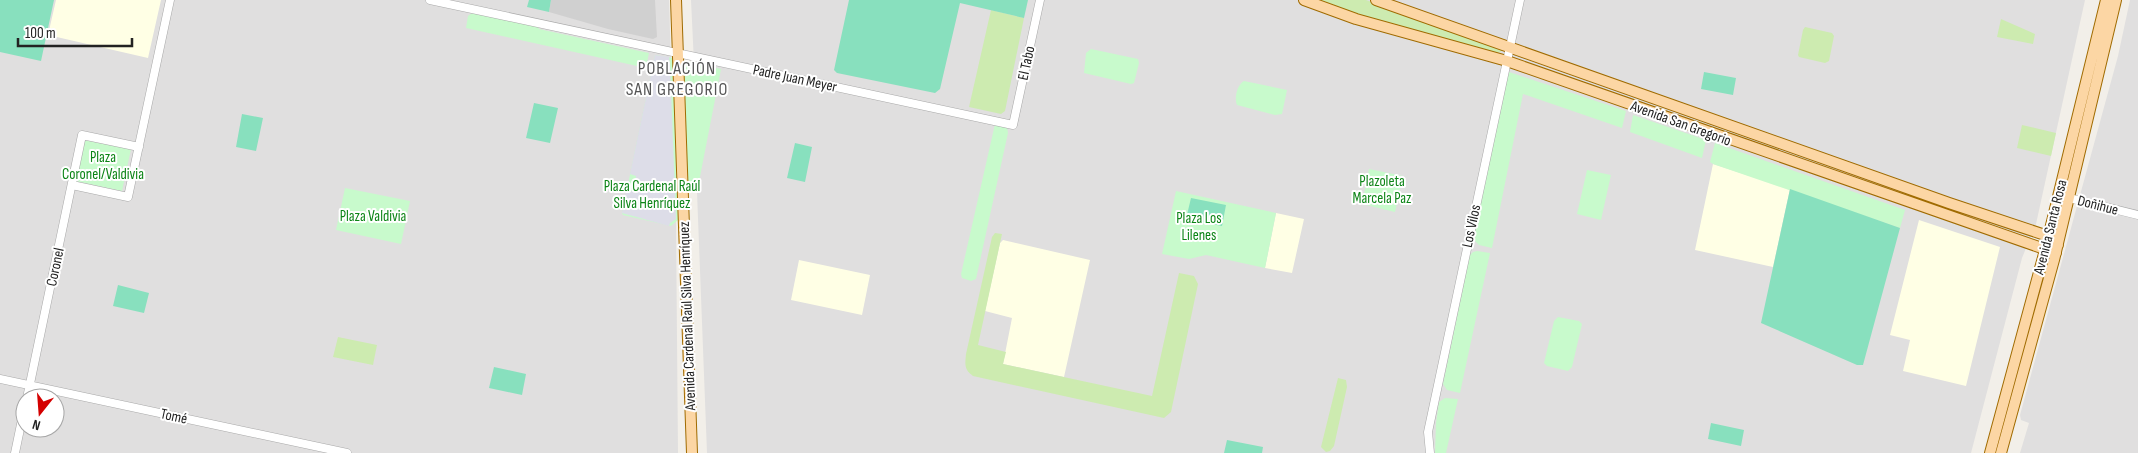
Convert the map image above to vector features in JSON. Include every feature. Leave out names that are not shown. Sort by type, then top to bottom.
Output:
[{"type":"main road","name":"Avenida Cardenal Raúl Silva Henríquez","points":[[676,0],[692,453]]},
{"type":"main road","name":"Avenida San Gregorio","points":[[1304,0],[1373,24],[1507,61],[2045,250],[2057,249],[2048,236],[1376,0]]},
{"type":"main road","name":"Avenida Santa Rosa","points":[[1990,453],[2045,250],[2106,0]]},
{"type":"main road","name":"Avenida Santa Rosa","points":[[2001,453],[2070,198],[2116,0]]},
{"type":"street","points":[[72,185],[128,197],[170,0]]},
{"type":"street","name":"Padre Juan Meyer","points":[[430,0],[1013,125]]},
{"type":"street","name":"El Tabo","points":[[1013,125],[1040,0]]},
{"type":"street","name":"Los Vilos","points":[[1430,453],[1428,432],[1520,0]]},
{"type":"street","name":"Coronel","points":[[28,388],[82,135],[138,147]]},
{"type":"street","name":"Doñihue","points":[[2058,196],[2138,216]]},
{"type":"street","name":"Tomé","points":[[0,379],[348,453]]},
{"type":"street","points":[[15,453],[18,438]]},
{"type":"shaded area","points":[[0,0],[669,0],[676,222],[678,453],[0,453]]},
{"type":"shaded area","points":[[56,0],[161,0],[148,58],[48,35]]},
{"type":"shaded area","points":[[551,0],[655,0],[657,37],[653,39],[608,29],[549,12]]},
{"type":"shaded area","points":[[691,0],[2085,0],[2036,224],[2022,258],[1971,453],[707,453],[697,192],[684,63],[694,63]]},
{"type":"shaded area","points":[[2130,0],[2138,0],[2138,453],[2020,453],[2029,423],[2021,420],[2020,415],[2118,56]]},
{"type":"shaded area","name":"Plaza Cardenal Raúl Silva Henríquez","points":[[655,55],[669,57],[670,65],[676,219],[669,226],[622,213],[626,191],[634,191],[636,176],[630,174]]},
{"type":"shaded area","points":[[1713,164],[1790,189],[1773,267],[1695,250]]},
{"type":"shaded area","points":[[1276,213],[1304,219],[1292,273],[1265,268]]},
{"type":"shaded area","points":[[1919,220],[2000,247],[1966,386],[1903,371],[1910,340],[1890,335]]},
{"type":"shaded area","points":[[1003,240],[1090,260],[1064,377],[1003,364],[1012,318],[985,311],[1000,243]]},
{"type":"shaded area","points":[[799,260],[870,275],[862,315],[791,300]]},
{"type":"green space","points":[[0,0],[54,0],[41,61],[0,52]]},
{"type":"green space","points":[[529,0],[551,0],[549,12],[527,7]]},
{"type":"green space","points":[[849,0],[1028,0],[1024,18],[960,3],[940,89],[935,93],[837,73],[834,70]]},
{"type":"green space","points":[[1319,0],[1366,0],[1501,48],[1502,51],[1497,53],[1485,50],[1355,13]]},
{"type":"green space","points":[[991,10],[1024,18],[1005,111],[1001,114],[969,107]]},
{"type":"green space","points":[[472,13],[538,26],[539,29],[649,53],[646,68],[466,28],[468,16]]},
{"type":"green space","points":[[2001,19],[2035,34],[2033,44],[1997,37]]},
{"type":"green space","points":[[1805,27],[1832,33],[1834,36],[1829,61],[1825,63],[1799,57]]},
{"type":"green space","points":[[1091,49],[1138,59],[1139,63],[1134,83],[1131,84],[1084,73],[1086,53]]},
{"type":"green space","name":"Plaza Cardenal Raúl Silva Henríquez","points":[[655,55],[673,58],[678,220],[671,226],[623,215],[622,213]]},
{"type":"green space","points":[[686,61],[721,69],[697,192],[688,192],[682,66]]},
{"type":"green space","points":[[1509,72],[1626,111],[1622,128],[1523,94],[1492,248],[1479,245],[1475,241],[1474,235]]},
{"type":"green space","points":[[1704,72],[1736,78],[1733,95],[1701,89]]},
{"type":"green space","points":[[1244,81],[1287,90],[1282,114],[1275,115],[1237,105],[1237,92]]},
{"type":"green space","points":[[534,103],[558,108],[550,143],[526,138]]},
{"type":"green space","points":[[242,114],[263,118],[256,151],[236,147]]},
{"type":"green space","points":[[1633,115],[1706,140],[1702,158],[1630,132]]},
{"type":"green space","points":[[995,124],[1007,127],[1008,133],[976,279],[971,281],[962,278],[961,274]]},
{"type":"green space","points":[[2022,125],[2056,133],[2051,156],[2017,148]]},
{"type":"green space","name":"Plaza Coronel/Valdivia","points":[[83,140],[131,149],[122,191],[75,181]]},
{"type":"green space","points":[[795,143],[812,147],[805,182],[787,178]]},
{"type":"green space","points":[[1715,143],[1905,210],[1900,228],[1713,164],[1710,162]]},
{"type":"green space","name":"Plazoleta Marcela Paz","points":[[1369,169],[1403,176],[1395,212],[1362,204]]},
{"type":"green space","points":[[1587,170],[1611,175],[1601,220],[1577,214]]},
{"type":"green space","name":"Plaza Valdivia","points":[[345,188],[410,201],[401,244],[336,230]]},
{"type":"green space","points":[[1790,189],[1900,228],[1863,365],[1857,365],[1761,323]]},
{"type":"green space","name":"Plaza Los Lilenes","points":[[1176,191],[1276,213],[1265,268],[1206,255],[1189,259],[1162,254]]},
{"type":"green space","points":[[1191,198],[1226,205],[1222,226],[1186,219]]},
{"type":"green space","points":[[995,233],[1002,234],[978,345],[1006,352],[1003,364],[1152,396],[1179,273],[1194,276],[1198,284],[1171,412],[1164,418],[973,376],[968,371],[965,361],[966,354],[992,237]]},
{"type":"green space","points":[[1477,251],[1490,253],[1460,393],[1447,390],[1443,384],[1470,255]]},
{"type":"green space","points":[[118,285],[149,293],[144,313],[113,306]]},
{"type":"green space","points":[[1558,317],[1579,321],[1582,324],[1572,367],[1568,371],[1547,366],[1544,363],[1554,321]]},
{"type":"green space","points":[[338,337],[377,345],[373,365],[333,357]]},
{"type":"green space","points":[[494,367],[526,374],[522,395],[489,388]]},
{"type":"green space","points":[[1338,378],[1346,380],[1347,387],[1334,446],[1330,451],[1326,452],[1321,447]]},
{"type":"green space","points":[[1445,398],[1458,399],[1446,453],[1435,453],[1439,402]]},
{"type":"green space","points":[[1711,423],[1744,430],[1741,446],[1708,439]]},
{"type":"green space","points":[[1227,440],[1263,447],[1262,453],[1224,453]]},
{"type":"district","name":"POBLACIÓN SAN GREGORIO","points":[[677,78]]}]
